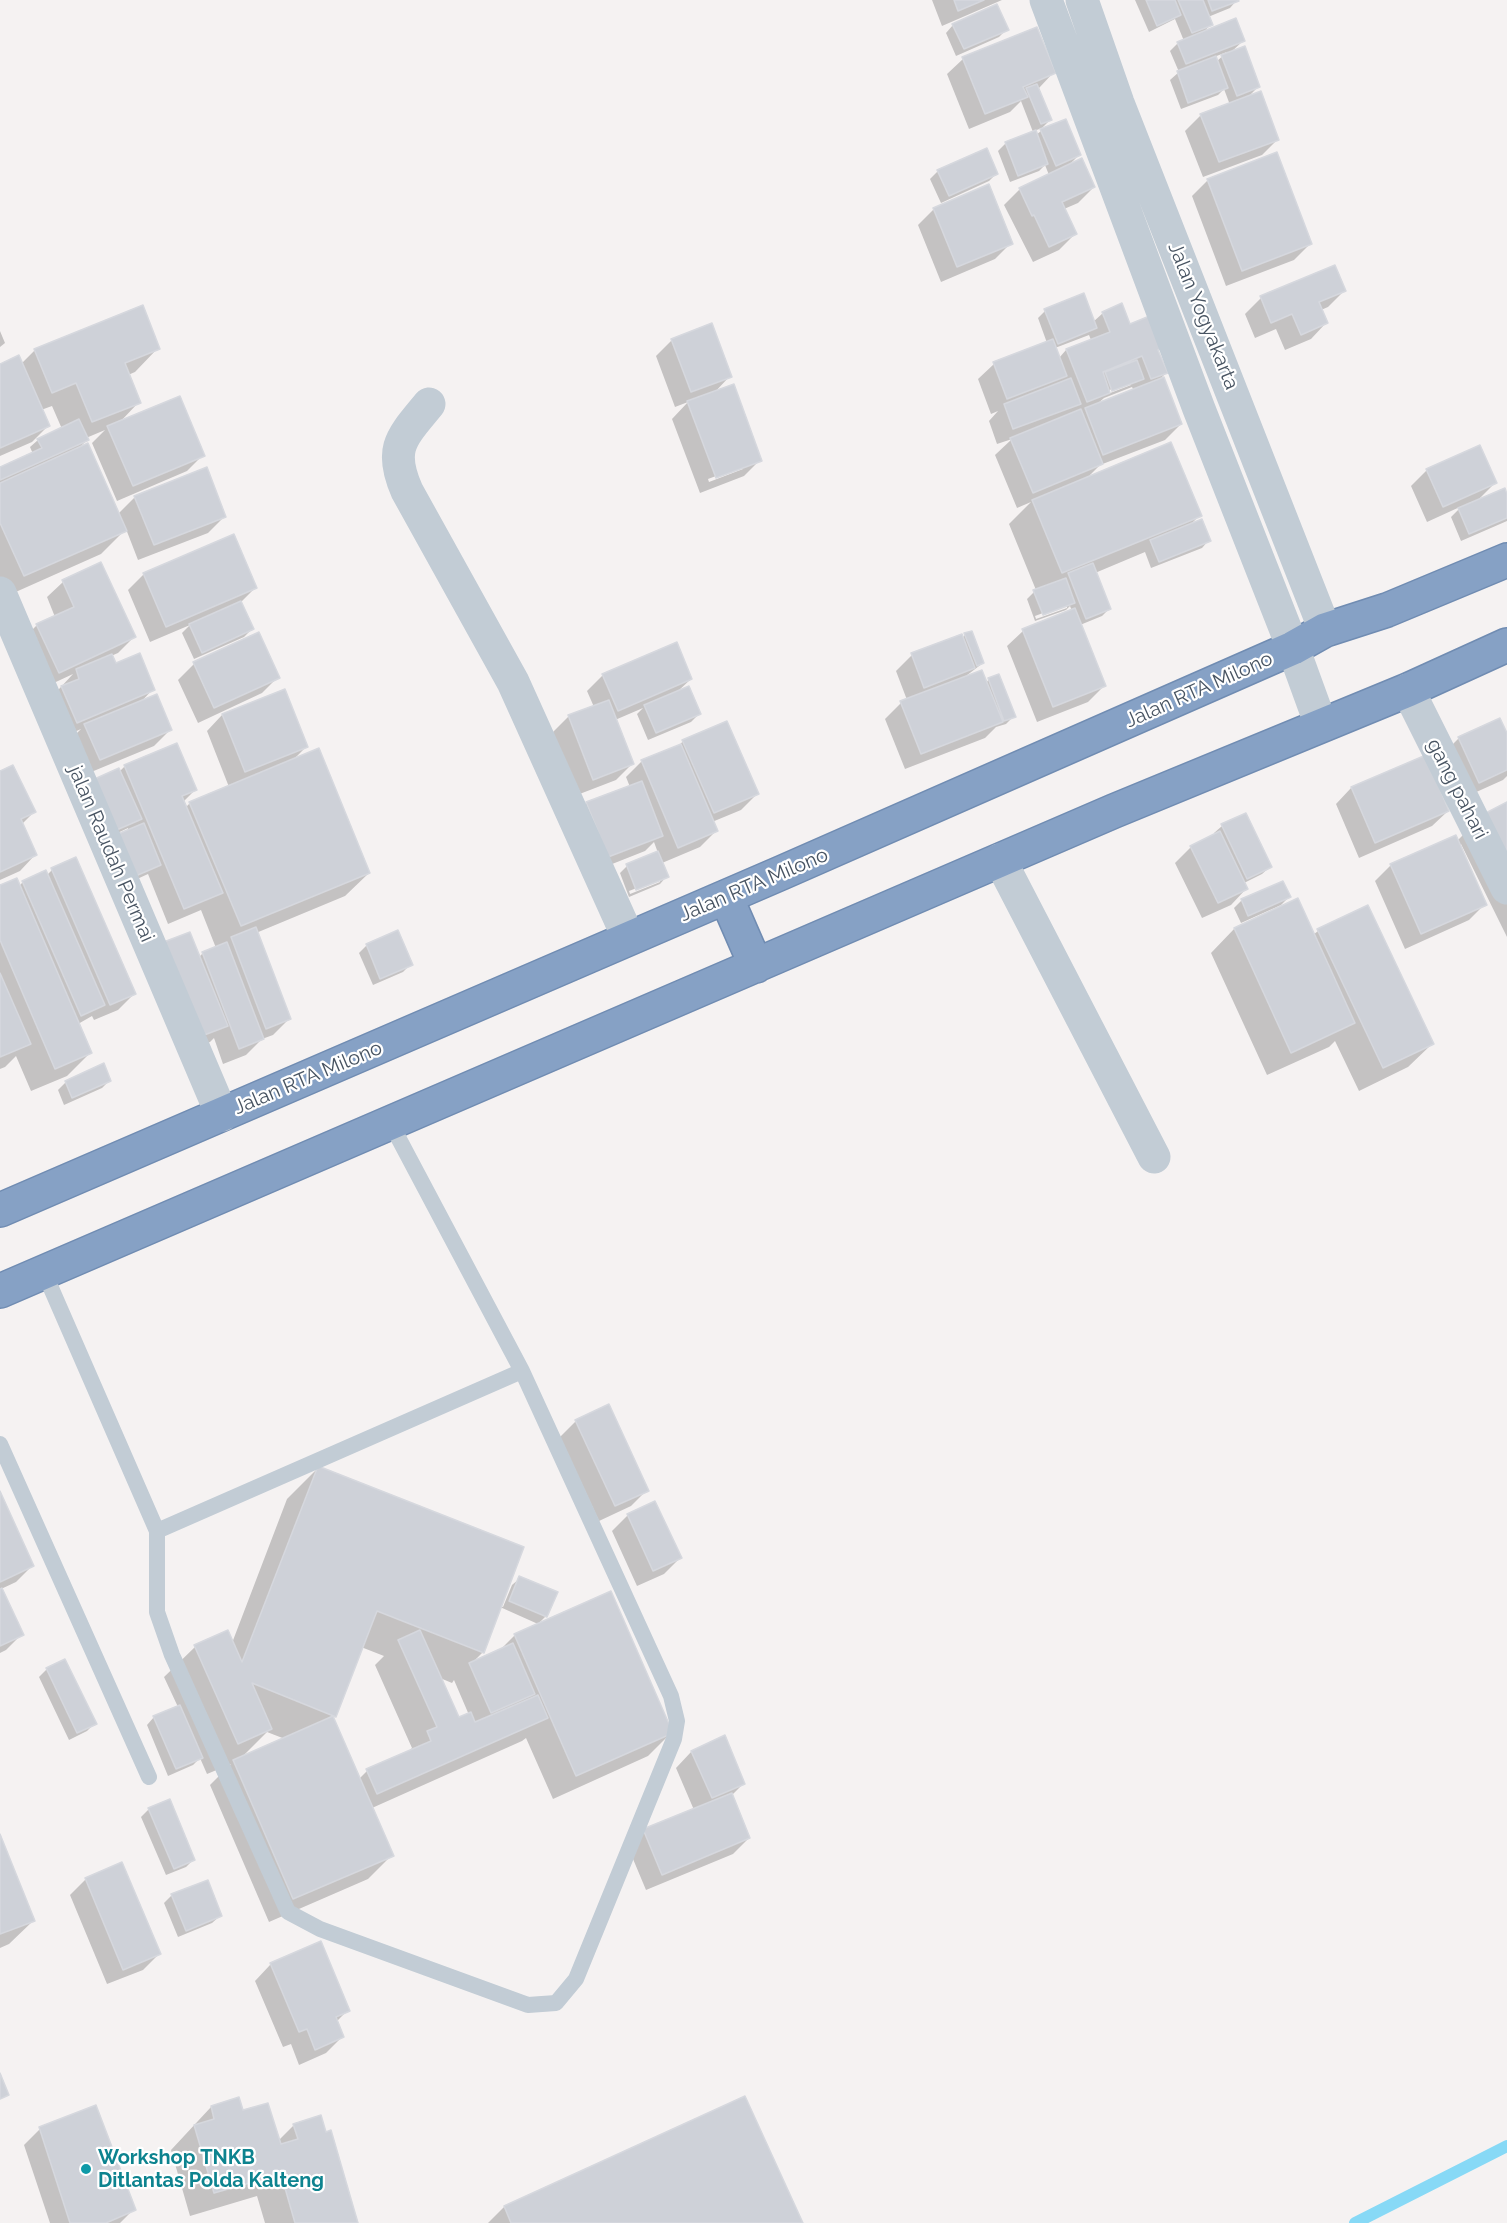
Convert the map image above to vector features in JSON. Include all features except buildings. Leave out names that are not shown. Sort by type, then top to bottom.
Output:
[{"type":"highway","name":"Jalan RTA Milono","points":[[0,1210],[726,897],[1293,648],[1325,630],[1387,610],[1507,560]]},
{"type":"highway","points":[[0,1291],[1000,860],[1407,690],[1507,645]]},
{"type":"highway","points":[[726,897],[756,966]]},
{"type":"street","points":[[1046,0],[1198,409],[1293,648],[1321,726]]},
{"type":"street","name":"Jalan Yogyakarta","points":[[1082,0],[1118,103],[1325,630]]},
{"type":"street","points":[[429,404],[405,433],[397,457],[399,471],[407,491],[513,682],[628,938]]},
{"type":"street","name":"jalan Raudah Permai","points":[[0,593],[222,1115]]},
{"type":"street","name":"gang pahari","points":[[1407,690],[1507,888]]},
{"type":"street","points":[[1000,860],[1154,1157]]},
{"type":"lane","points":[[44,1272],[157,1531],[157,1612],[172,1655],[288,1912],[320,1929],[528,2005],[556,2002],[576,1978],[674,1739],[677,1721],[671,1696],[522,1371],[392,1124]]},
{"type":"lane","points":[[157,1531],[522,1371]]},
{"type":"lane","points":[[0,1444],[149,1777]]},
{"type":"waterway","points":[[1355,2223],[1507,2146]]},
{"type":"place","name":"Workshop TNKB Ditlantas Polda Kalteng","points":[[86,2169]]}]
